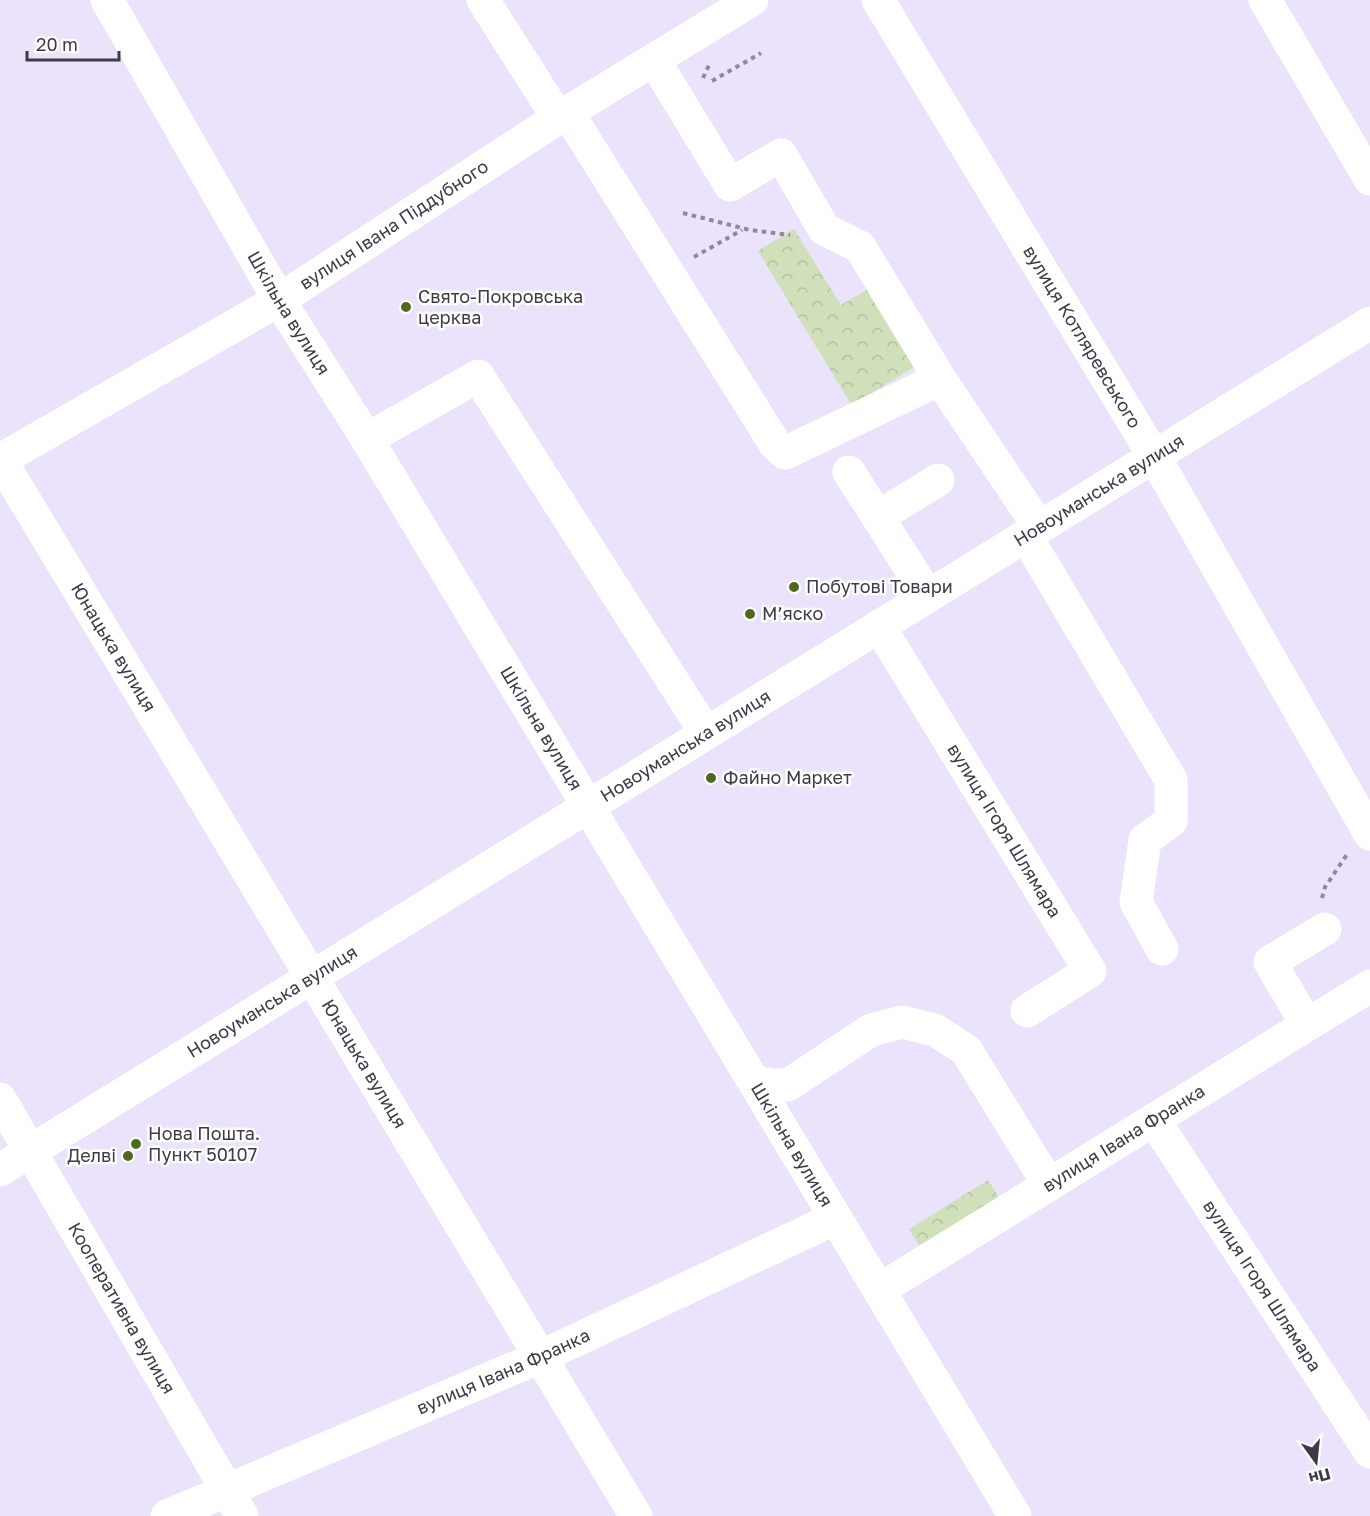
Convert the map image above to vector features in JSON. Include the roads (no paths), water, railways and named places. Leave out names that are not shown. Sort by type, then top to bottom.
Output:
[{"type":"street","name":"Шкільна вулиця","points":[[107,0],[279,300],[367,439],[1015,1516]]},
{"type":"street","points":[[483,0],[669,275],[775,444],[785,453],[940,379]]},
{"type":"street","name":"вулиця Івана Піддубного","points":[[0,460],[279,300],[563,116],[752,0]]},
{"type":"street","name":"вулиця Котляревського","points":[[878,0],[1154,456],[1368,830]]},
{"type":"street","points":[[1265,0],[1362,155],[1370,180]]},
{"type":"street","points":[[654,60],[730,185],[781,155],[824,229],[860,247],[1032,531],[1171,780],[1171,821],[1145,840],[1137,853],[1136,902],[1162,949]]},
{"type":"street","name":"Новоуманська вулиця","points":[[0,1170],[1370,322]]},
{"type":"street","points":[[367,439],[478,376],[678,674],[706,733]]},
{"type":"street","name":"Юнацька вулиця","points":[[0,460],[636,1516]]},
{"type":"street","points":[[849,472],[928,596]]},
{"type":"street","points":[[878,517],[938,480]]},
{"type":"street","name":"вулиця Ігоря Шлямара","points":[[879,627],[1090,971],[1027,1011]]},
{"type":"street","points":[[1307,1025],[1270,962],[1325,929]]},
{"type":"street","name":"вулиця Івана Франка","points":[[879,1290],[1370,986]]},
{"type":"street","points":[[754,1082],[788,1085],[870,1030],[902,1022],[935,1030],[966,1050],[1049,1185]]},
{"type":"street","name":"Кооперативна вулиця","points":[[0,1099],[234,1503]]},
{"type":"street","name":"вулиця Ігоря Шлямара","points":[[1154,1120],[1370,1452]]},
{"type":"street","name":"вулиця Івана Франка","points":[[167,1516],[234,1503],[836,1218]]},
{"type":"place","name":"Свято-Покровська церква","points":[[406,307]]},
{"type":"place","name":"Побутові Товари","points":[[794,587]]},
{"type":"place","name":"Мʼяско","points":[[750,614]]},
{"type":"place","name":"Файно Маркет","points":[[711,778]]},
{"type":"place","name":"Нова Пошта. Пункт 50107","points":[[136,1144]]},
{"type":"place","name":"Делві","points":[[128,1156]]}]
